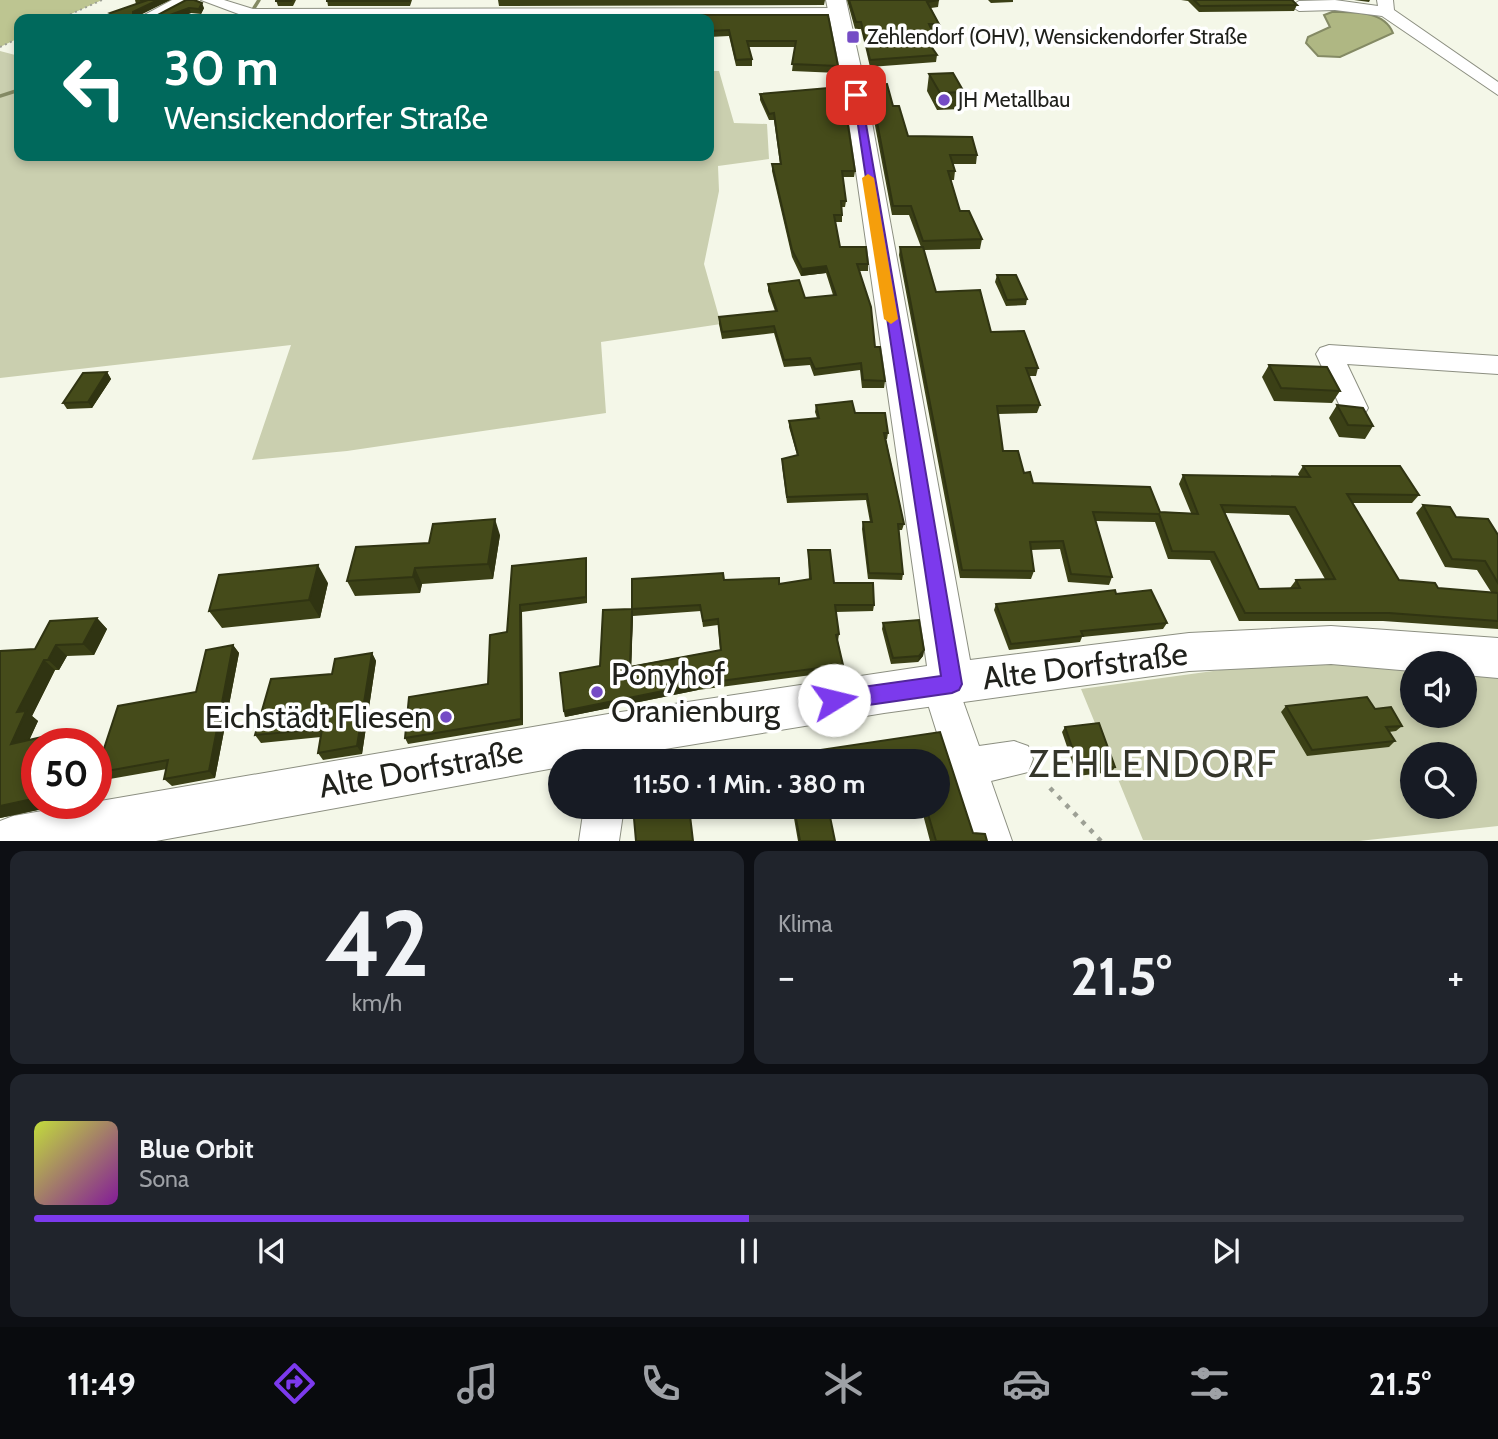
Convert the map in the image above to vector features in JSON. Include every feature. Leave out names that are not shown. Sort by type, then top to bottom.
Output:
[{"type":"main road","points":[[837,7],[856,95],[946,685]]},
{"type":"main road","name":"Alte Dorfstraße","points":[[13,841],[612,748],[946,685],[1252,646],[1331,645],[1498,658]]},
{"type":"street","points":[[155,14],[184,0]]},
{"type":"street","points":[[209,0],[251,14]]},
{"type":"street","points":[[1298,6],[1385,6],[1498,90]]},
{"type":"street","points":[[544,14],[621,7],[837,7]]},
{"type":"street","points":[[1354,408],[1329,354],[1353,353],[1498,365]]},
{"type":"street","points":[[946,685],[992,841]]},
{"type":"street","points":[[968,766],[1014,759]]},
{"type":"street","points":[[599,841],[602,819]]},
{"type":"path","points":[[71,14],[102,0]]},
{"type":"path","points":[[1049,788],[1101,841]]},
{"type":"shaded area","points":[[0,0],[102,0],[71,14],[14,14],[14,40],[0,47]]},
{"type":"shaded area","points":[[1332,12],[1375,16],[1389,25],[1393,33],[1340,57],[1318,56],[1306,43],[1308,37],[1330,27],[1324,15]]},
{"type":"shaded area","points":[[0,51],[14,55],[14,161],[714,161],[714,71],[719,71],[734,123],[767,124],[769,159],[718,166],[719,191],[704,264],[721,324],[601,342],[606,413],[347,451],[252,460],[291,345],[0,378]]},
{"type":"shaded area","points":[[1287,661],[1400,669],[1400,728],[1477,728],[1477,672],[1498,673],[1498,826],[1359,841],[1143,840],[1081,689]]},
{"type":"building","points":[[140,0],[158,0],[133,14],[110,13],[145,1]]},
{"type":"building","points":[[186,0],[202,3],[199,9],[189,8],[173,14],[160,14]]},
{"type":"building","points":[[409,0],[409,1],[327,1]]},
{"type":"building","points":[[849,0],[939,0],[927,2],[939,24],[929,24],[934,35],[924,36],[937,55],[870,60],[861,22],[856,22]]},
{"type":"building","points":[[1194,0],[1292,0],[1297,5],[1200,6]]},
{"type":"building","points":[[714,15],[828,15],[838,66],[792,64],[796,41],[747,41],[752,59],[736,60],[729,30],[714,31]]},
{"type":"building","points":[[953,73],[964,92],[940,93],[929,74]]},
{"type":"building","points":[[887,84],[893,106],[899,106],[908,136],[972,137],[977,155],[950,155],[955,171],[948,171],[960,211],[969,211],[982,239],[923,241],[911,206],[893,206],[870,85]]},
{"type":"building","points":[[828,88],[832,112],[846,112],[855,171],[842,171],[846,201],[841,201],[842,215],[834,215],[840,247],[866,247],[868,264],[857,264],[871,307],[875,347],[880,347],[885,381],[863,380],[861,363],[815,369],[810,358],[784,360],[774,326],[722,332],[719,317],[777,311],[768,284],[799,280],[805,298],[836,295],[826,266],[802,269],[792,250],[772,164],[781,164],[774,113],[769,114],[760,94]]},
{"type":"building","points":[[900,247],[923,247],[936,292],[980,290],[991,332],[1024,331],[1038,368],[1026,368],[1040,405],[997,406],[1003,451],[1018,451],[1024,473],[1030,472],[1033,483],[1150,487],[1160,512],[1198,514],[1183,475],[1310,477],[1303,466],[1400,466],[1419,495],[1347,494],[1399,580],[1435,583],[1438,588],[1498,593],[1498,621],[1389,613],[1245,613],[1214,552],[1172,551],[1159,514],[1093,512],[1112,577],[1071,574],[1063,541],[1030,542],[1034,571],[962,570]],"holes":[[[1221,505],[1295,507],[1335,579],[1296,580],[1300,588],[1259,589]]]},
{"type":"building","points":[[997,275],[1016,275],[1027,299],[1007,300]]},
{"type":"building","points":[[1269,365],[1327,367],[1340,391],[1281,388]]},
{"type":"building","points":[[107,372],[88,402],[63,403],[83,373]]},
{"type":"building","points":[[852,401],[855,413],[885,413],[888,433],[884,433],[904,524],[898,524],[903,574],[869,573],[863,522],[872,522],[867,494],[787,497],[782,459],[798,455],[789,421],[819,418],[816,405]]},
{"type":"building","points":[[1337,405],[1363,408],[1373,426],[1348,425]]},
{"type":"building","points":[[1423,505],[1450,507],[1456,517],[1488,519],[1498,535],[1498,583],[1485,561],[1452,559]]},
{"type":"building","points":[[495,519],[488,564],[415,568],[413,577],[347,581],[356,547],[429,543],[433,524]]},
{"type":"building","points":[[808,550],[830,550],[834,583],[873,583],[874,605],[835,605],[839,634],[836,635],[843,665],[698,684],[564,711],[560,673],[600,666],[603,610],[632,609],[632,579],[723,573],[724,580],[779,578],[779,584],[811,579]],"holes":[[[700,605],[703,621],[718,619],[721,650],[630,667],[632,609]]]},
{"type":"building","points":[[586,558],[586,597],[520,605],[521,719],[405,738],[409,697],[488,684],[490,635],[507,632],[512,566]]},
{"type":"building","points":[[318,565],[309,600],[209,611],[219,575]]},
{"type":"building","points":[[1115,590],[1116,594],[1151,590],[1167,623],[1081,631],[1083,636],[1011,644],[996,604]]},
{"type":"building","points":[[97,618],[83,644],[56,645],[48,660],[44,660],[17,712],[26,711],[11,744],[21,742],[21,801],[0,806],[0,651],[35,649],[50,621]]},
{"type":"building","points":[[919,620],[924,650],[919,656],[893,658],[883,623]]},
{"type":"building","points":[[233,645],[209,771],[164,779],[168,760],[112,770],[111,728],[118,706],[196,692],[206,650]]},
{"type":"building","points":[[372,653],[357,746],[318,753],[322,729],[255,735],[271,679],[332,674],[335,659]]},
{"type":"building","points":[[1367,697],[1375,709],[1391,707],[1400,726],[1386,727],[1395,741],[1312,750],[1286,706]]},
{"type":"building","points":[[1099,723],[1115,767],[1080,770],[1065,727]]},
{"type":"building","points":[[940,732],[946,749],[827,749]]},
{"type":"building","points":[[950,763],[973,833],[985,834],[987,841],[936,841],[930,819],[950,819]]},
{"type":"building","points":[[634,819],[690,819],[693,841],[636,841]]},
{"type":"building","points":[[796,819],[830,819],[835,841],[800,841]]},
{"type":"waterway","points":[[254,8],[259,0]]},
{"type":"waterway","points":[[0,96],[14,92]]},
{"type":"slow traffic","points":[[868,178],[891,319]]},
{"type":"place","name":"Zehlendorf (OHV), Wensickendorfer Straße","points":[[853,37]]},
{"type":"place","name":"JH Metallbau","points":[[944,100]]},
{"type":"place","name":"Ponyhof Oranienburg","points":[[597,692]]},
{"type":"place","name":"Eichstädt Fliesen","points":[[446,717]]},
{"type":"district","name":"ZEHLENDORF","points":[[1153,764]]},
{"type":"route","points":[[834,700],[952,684],[856,95]]}]
